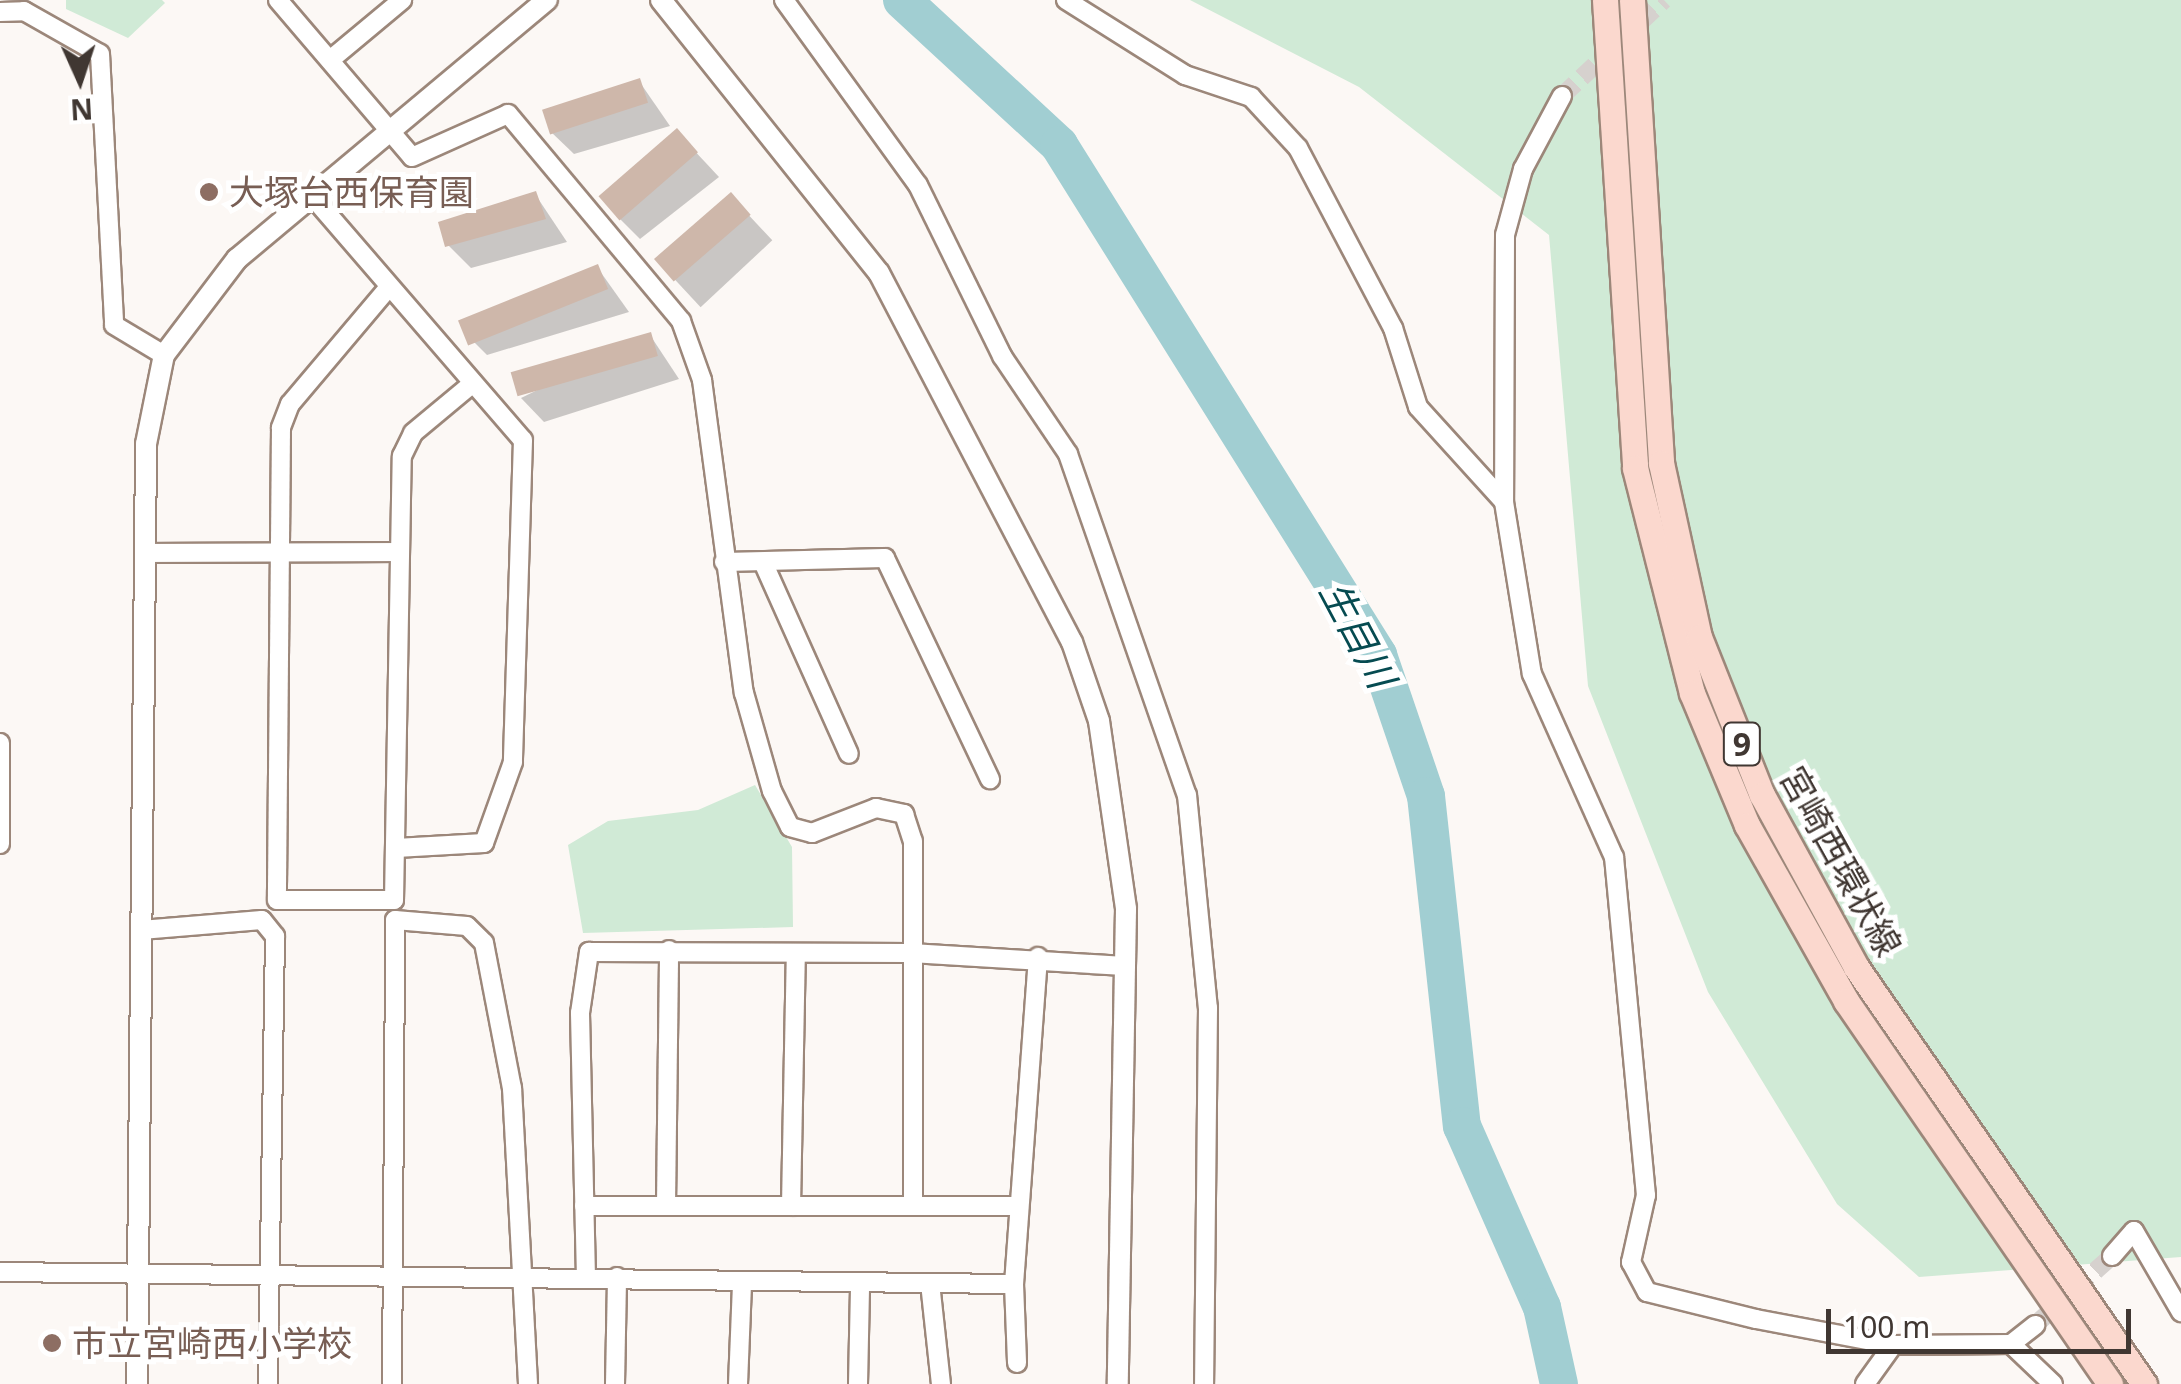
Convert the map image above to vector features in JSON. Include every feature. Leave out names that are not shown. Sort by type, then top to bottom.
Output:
[{"type":"main road","name":"宮崎西環状線","points":[[1605,0],[1635,468],[1692,693],[1747,825],[1846,1001],[2110,1384]]},
{"type":"main road","name":"宮崎西環状線","points":[[1632,0],[1661,463],[1699,637],[1762,795],[1856,967],[2144,1384]]},
{"type":"street","points":[[278,0],[330,60],[385,134],[412,157],[508,114],[682,321],[702,380],[744,693],[772,791],[790,827],[812,833],[848,812],[904,814],[912,953],[913,1206]]},
{"type":"street","points":[[330,60],[402,0]]},
{"type":"street","points":[[137,1384],[149,552],[146,444],[164,355],[236,258],[547,0]]},
{"type":"street","points":[[661,0],[879,273],[1072,642],[1111,785],[1125,966],[1118,1384]]},
{"type":"street","points":[[784,0],[918,185],[1002,356],[1068,454],[1182,778],[1200,863],[1208,1008],[1204,1384]]},
{"type":"street","points":[[1066,0],[1186,75],[1251,96],[1298,148],[1393,328],[1418,407],[1504,502]]},
{"type":"street","points":[[0,12],[23,6],[100,54],[114,324],[164,355]]},
{"type":"street","points":[[1562,96],[1522,170],[1505,236],[1504,502],[1532,674],[1614,857],[1646,1194],[1631,1262],[1647,1292],[1893,1345],[2011,1344],[2035,1325]]},
{"type":"street","points":[[313,197],[523,440],[520,722],[484,843],[396,848]]},
{"type":"street","points":[[389,287],[284,414],[278,548],[276,900],[394,900],[394,552],[413,433],[473,384]]},
{"type":"street","points":[[149,552],[278,548],[394,552]]},
{"type":"street","points":[[724,562],[885,558],[990,779]]},
{"type":"street","points":[[764,562],[849,754]]},
{"type":"street","points":[[0,743],[0,844]]},
{"type":"street","points":[[141,930],[262,920],[275,936],[268,1384]]},
{"type":"street","points":[[392,1384],[395,920],[468,926],[484,943],[512,1088],[528,1277],[528,1384]]},
{"type":"street","points":[[666,1205],[669,950]]},
{"type":"street","points":[[586,1278],[588,952],[912,953],[1038,957],[1125,966]]},
{"type":"street","points":[[792,1206],[796,955]]},
{"type":"street","points":[[1017,1364],[1014,1284],[1018,1206],[1038,957]]},
{"type":"street","points":[[584,1206],[1018,1206]]},
{"type":"street","points":[[2112,1256],[2134,1231],[2181,1312]]},
{"type":"street","points":[[0,1272],[136,1277],[269,1274],[616,1277],[742,1284],[1014,1284]]},
{"type":"street","points":[[615,1384],[616,1277]]},
{"type":"street","points":[[930,1283],[941,1384]]},
{"type":"street","points":[[738,1384],[742,1284]]},
{"type":"street","points":[[858,1384],[860,1285]]},
{"type":"street","points":[[2011,1344],[2053,1384]]},
{"type":"street","points":[[1865,1384],[1893,1345]]},
{"type":"green space","points":[[66,0],[165,3],[128,38],[66,9]]},
{"type":"green space","points":[[1190,0],[2181,0],[2181,1257],[1919,1277],[1837,1204],[1708,992],[1588,686],[1549,235],[1359,87]]},
{"type":"green space","points":[[755,785],[792,847],[793,927],[583,933],[568,845],[608,821],[698,810]]},
{"type":"building","points":[[640,78],[648,103],[550,135],[542,110]]},
{"type":"building","points":[[677,128],[698,152],[620,220],[599,196]]},
{"type":"building","points":[[536,191],[546,219],[445,247],[438,222]]},
{"type":"building","points":[[731,192],[751,215],[674,282],[654,259]]},
{"type":"building","points":[[598,264],[608,289],[468,346],[458,321]]},
{"type":"building","points":[[651,332],[658,356],[518,396],[511,372]]},
{"type":"waterway","name":"生目川","points":[[902,0],[1059,145],[1378,655],[1426,796],[1462,1126],[1542,1307],[1559,1384]]},
{"type":"tunnel","points":[[1562,96],[1664,0]]},
{"type":"tunnel","points":[[2035,1325],[2112,1256]]},
{"type":"place","name":"大塚台西保育園","points":[[209,192]]},
{"type":"place","name":"市立宮崎西小学校","points":[[52,1343]]}]
